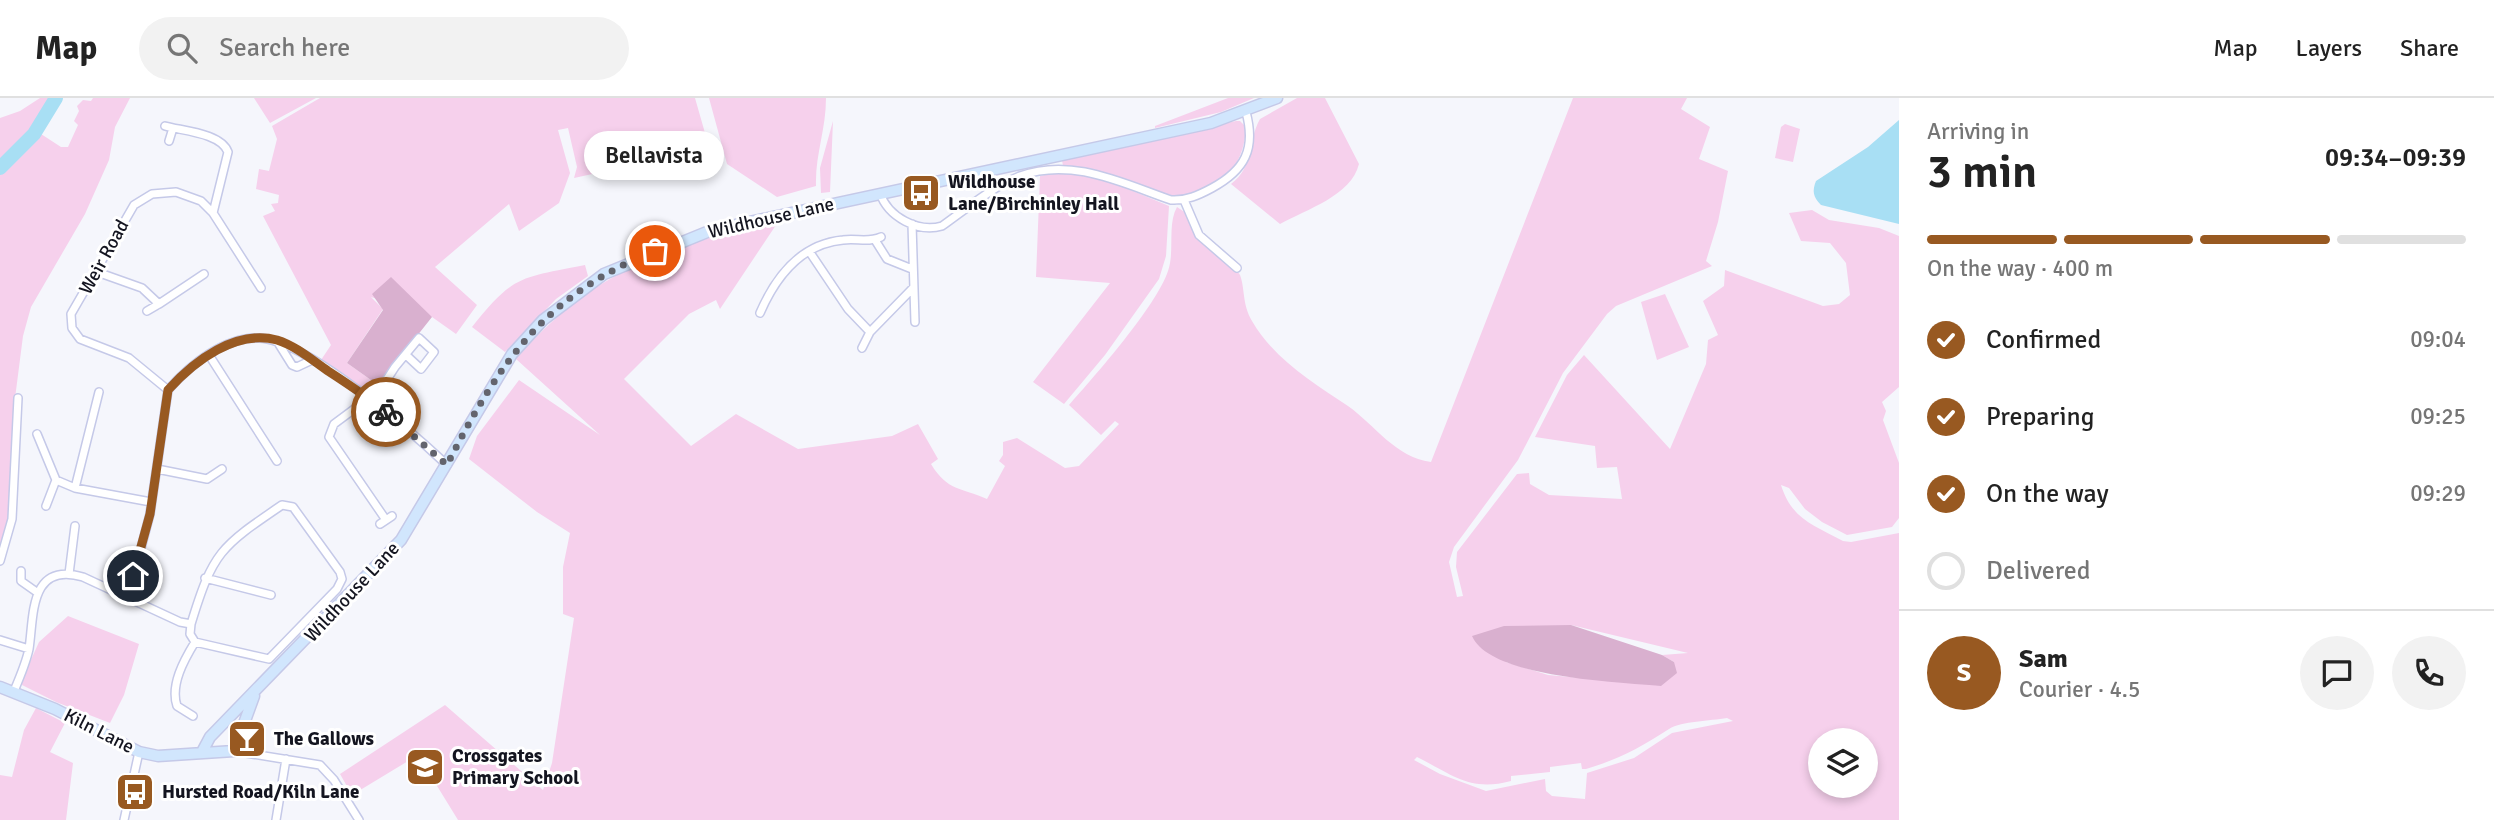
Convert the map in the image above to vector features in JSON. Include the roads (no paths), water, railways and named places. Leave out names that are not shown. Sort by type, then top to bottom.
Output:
[{"type":"main road","name":"Wildhouse Lane","points":[[202,752],[210,737],[254,695],[401,540],[512,354],[543,320],[604,274],[712,230],[1144,138],[1246,112],[1277,98]]},
{"type":"main road","name":"Kiln Lane","points":[[0,687],[14,691],[139,752],[158,755],[234,751]]},
{"type":"main road","name":"Wildhouse Lane","points":[[234,751],[254,695]]},
{"type":"street","points":[[880,193],[883,204],[912,224],[931,229],[942,226],[1018,177],[1057,168],[1093,173],[1171,200],[1184,200],[1208,190],[1239,171],[1244,163],[1250,137],[1246,112]]},
{"type":"street","points":[[169,141],[169,127],[217,139],[225,145],[228,152],[213,213]]},
{"type":"street","name":"Weir Road","points":[[168,390],[129,358],[80,339],[76,335],[71,314],[134,205],[152,194],[176,192],[189,195],[213,213],[261,288]]},
{"type":"street","points":[[1184,200],[1199,236],[1237,268]]},
{"type":"street","points":[[912,224],[915,322]]},
{"type":"street","points":[[760,313],[777,279],[809,251],[841,240],[878,239],[887,259],[912,269]]},
{"type":"street","points":[[809,251],[848,309],[870,332]]},
{"type":"street","points":[[97,272],[142,288],[159,304]]},
{"type":"street","points":[[147,312],[205,274]]},
{"type":"street","points":[[862,348],[870,332],[913,288]]},
{"type":"street","points":[[128,597],[151,502],[168,390],[209,355],[238,341],[257,338],[277,340],[312,360],[371,400],[447,465]]},
{"type":"street","points":[[277,340],[292,365],[297,367],[312,360]]},
{"type":"street","points":[[209,355],[277,461]]},
{"type":"street","points":[[386,520],[329,437],[334,424],[371,400],[406,355]]},
{"type":"street","points":[[75,488],[99,392]]},
{"type":"street","points":[[0,561],[12,519],[18,398]]},
{"type":"street","points":[[37,434],[56,480],[46,506]]},
{"type":"street","points":[[157,470],[207,479],[222,469]]},
{"type":"street","points":[[56,480],[75,488],[151,502]]},
{"type":"street","points":[[287,505],[298,512],[342,579],[337,589],[269,659],[195,642],[190,634],[191,624],[205,578],[211,564],[228,544],[287,505]]},
{"type":"street","points":[[69,574],[75,526]]},
{"type":"street","points":[[20,571],[21,581],[38,593]]},
{"type":"street","points":[[14,691],[29,649],[30,616],[38,593],[49,580],[69,574],[83,576],[180,622],[191,624]]},
{"type":"street","points":[[205,578],[271,595]]},
{"type":"street","points":[[0,640],[29,649]]},
{"type":"street","points":[[193,716],[177,706],[174,691],[185,659],[195,642]]},
{"type":"street","points":[[234,751],[320,765],[334,780],[359,820]]},
{"type":"street","points":[[124,820],[139,752]]},
{"type":"street","points":[[276,820],[286,759]]},
{"type":"water","points":[[1899,120],[1899,224],[1821,205],[1814,194],[1816,181],[1868,147]]},
{"type":"waterway","points":[[0,168],[34,134],[56,98]]},
{"type":"place","name":"Wildhouse Lane/Birchinley Hall","points":[[921,193]]},
{"type":"place","name":"Bellavista","points":[[655,251]]},
{"type":"place","name":"The Gallows","points":[[247,739]]},
{"type":"place","name":"Crossgates Primary School","points":[[425,767]]},
{"type":"place","name":"Hursted Road/Kiln Lane","points":[[135,792]]}]
